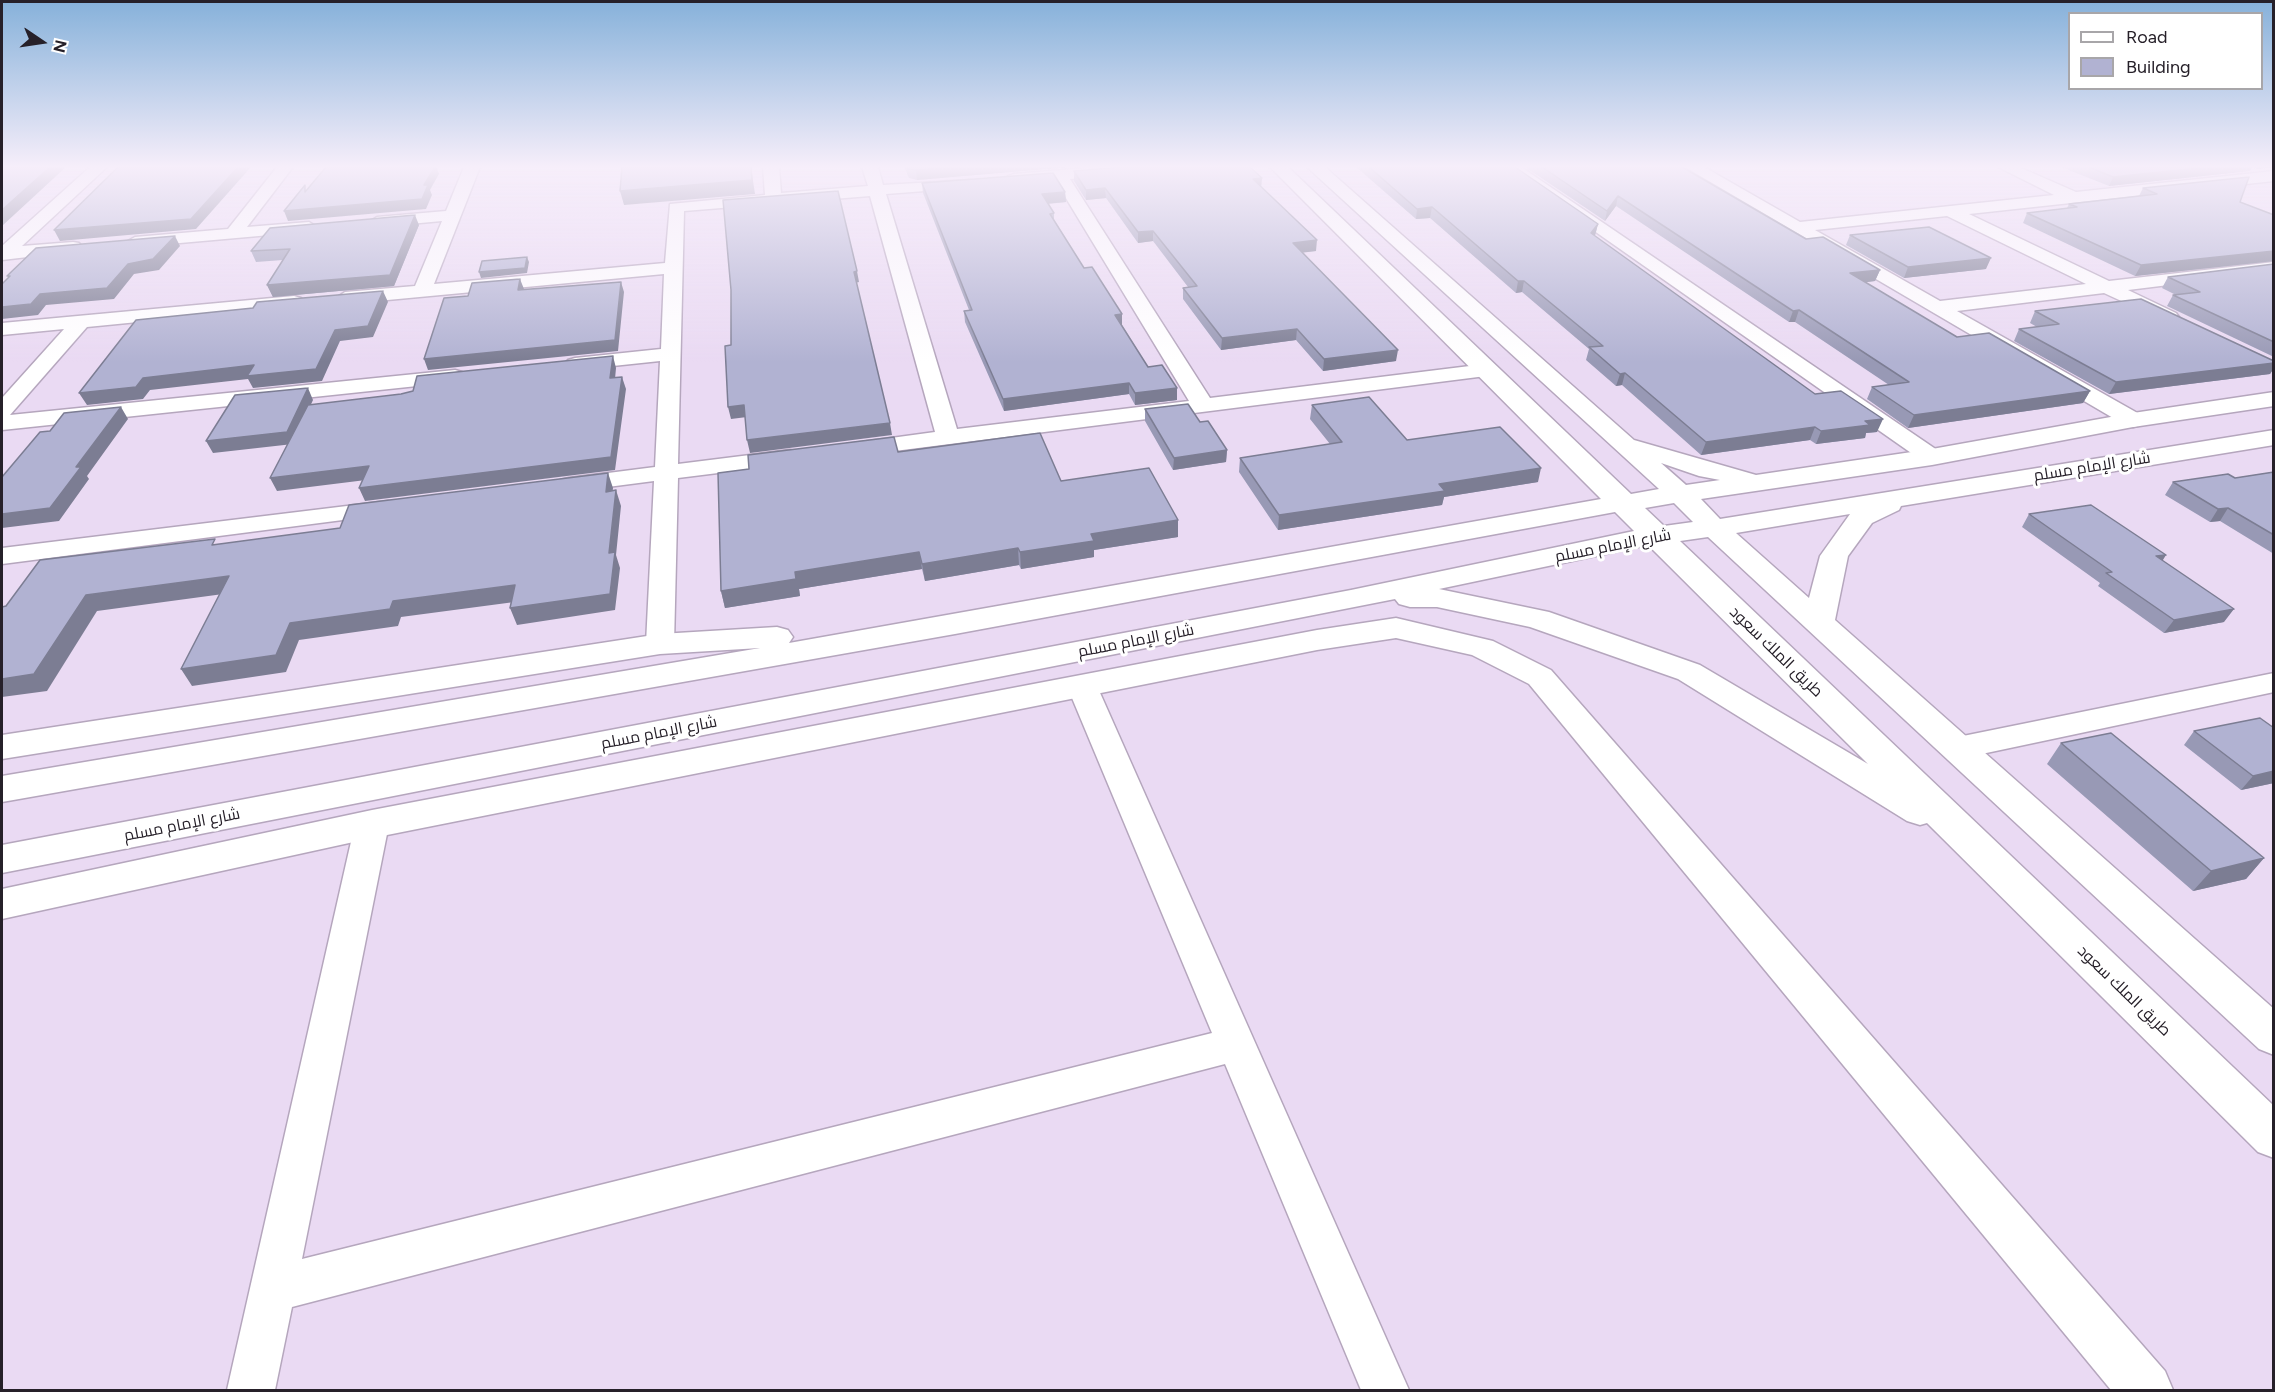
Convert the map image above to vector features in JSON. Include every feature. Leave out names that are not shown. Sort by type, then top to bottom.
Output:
[{"type":"main road","name":"طريق الملك سعود","points":[[1345,232],[2274,1137]]},
{"type":"main road","points":[[1388,232],[1682,495],[1714,528],[2274,1036]]},
{"type":"main road","points":[[2,789],[397,719],[955,626],[1622,502],[1932,457],[2133,420],[2274,399]]},
{"type":"main road","name":"شارع الإمام مسلم","points":[[2,859],[1351,599],[1657,535],[1714,528],[2274,437]]},
{"type":"main road","points":[[1622,442],[1708,470],[1761,482]]},
{"type":"main road","points":[[1819,622],[1834,556],[1862,517],[1902,498]]},
{"type":"main road","points":[[1351,599],[1437,598],[1538,619],[1689,672],[1835,758],[1976,847]]},
{"type":"main road","points":[[2,747],[660,644],[955,626]]},
{"type":"main road","points":[[2,904],[372,824],[1317,640],[1396,628],[1482,648],[1540,677],[2146,1390]]},
{"type":"street","points":[[2,254],[27,232]]},
{"type":"street","points":[[118,243],[256,232]]},
{"type":"street","points":[[422,291],[445,232]]},
{"type":"street","points":[[660,644],[675,232]]},
{"type":"street","points":[[890,232],[948,437]]},
{"type":"street","points":[[1095,232],[1203,405]]},
{"type":"street","points":[[1605,232],[1932,457]]},
{"type":"street","points":[[1808,232],[2133,420]]},
{"type":"street","points":[[1993,232],[2190,327]]},
{"type":"street","points":[[2,254],[95,245]]},
{"type":"street","points":[[1938,307],[2274,267]]},
{"type":"street","points":[[2,329],[674,268]]},
{"type":"street","points":[[5,403],[81,322]]},
{"type":"street","points":[[553,366],[670,354]]},
{"type":"street","points":[[831,452],[1486,370]]},
{"type":"street","points":[[2,423],[471,374]]},
{"type":"street","points":[[548,488],[807,455]]},
{"type":"street","points":[[2,556],[405,505]]},
{"type":"street","points":[[1958,748],[2274,682]]},
{"type":"street","points":[[1082,686],[1385,1390]]},
{"type":"street","points":[[251,1390],[372,824]]},
{"type":"street","points":[[273,1289],[1236,1044]]},
{"type":"building","points":[[267,232],[408,232],[390,275],[267,285],[290,249],[251,251]]},
{"type":"building","points":[[726,232],[848,232],[857,271],[854,272],[890,423],[747,440],[744,405],[728,407],[725,346],[731,345],[731,290]]},
{"type":"building","points":[[941,232],[1061,232],[1084,268],[1092,267],[1122,314],[1115,315],[1148,367],[1162,365],[1177,388],[1135,393],[1129,383],[1003,399],[964,311],[972,310]]},
{"type":"building","points":[[1154,232],[1309,232],[1317,240],[1293,243],[1398,350],[1324,359],[1297,329],[1222,338],[1183,288],[1197,286]]},
{"type":"building","points":[[1461,232],[1592,232],[1815,394],[1841,391],[1883,419],[1865,421],[1870,425],[1821,431],[1815,427],[1706,442],[1625,373],[1620,374],[1589,347],[1603,346],[1524,281],[1518,281]]},
{"type":"building","points":[[1673,232],[1794,232],[1806,239],[1823,237],[1880,270],[1850,273],[1957,337],[1989,333],[2090,391],[1914,415],[1872,387],[1909,382],[1799,310],[1793,311]]},
{"type":"building","points":[[1880,232],[1939,232],[1991,258],[1908,267],[1850,235]]},
{"type":"building","points":[[2069,232],[2274,232],[2274,251],[2141,265]]},
{"type":"building","points":[[175,236],[153,259],[128,264],[107,288],[40,294],[31,304],[2,307],[2,284],[10,276],[7,276],[36,248]]},
{"type":"building","points":[[527,257],[525,268],[479,272],[482,261]]},
{"type":"building","points":[[2274,264],[2274,342],[2173,295],[2200,292],[2168,277]]},
{"type":"building","points":[[520,279],[518,290],[621,282],[615,340],[424,359],[444,298],[468,296],[472,283]]},
{"type":"building","points":[[383,291],[368,326],[335,330],[316,369],[247,376],[254,365],[143,378],[136,387],[79,393],[136,320],[253,308],[257,302]]},
{"type":"building","points":[[2141,299],[2274,361],[2274,363],[2116,382],[2019,329],[2059,324],[2035,311]]},
{"type":"building","points":[[613,356],[610,378],[622,377],[611,457],[359,488],[369,466],[270,478],[308,405],[413,391],[417,376]]},
{"type":"building","points":[[308,388],[287,432],[206,441],[235,395]]},
{"type":"building","points":[[1369,397],[1407,440],[1500,427],[1541,468],[1439,484],[1445,491],[1279,515],[1240,458],[1342,442],[1312,405]]},
{"type":"building","points":[[1188,404],[1200,422],[1208,421],[1227,450],[1174,458],[1145,409]]},
{"type":"building","points":[[121,407],[76,467],[81,467],[50,508],[2,514],[2,477],[40,432],[50,431],[64,413]]},
{"type":"building","points":[[1040,433],[1061,481],[1149,468],[1178,520],[1091,534],[1094,541],[1020,552],[1018,548],[922,564],[919,552],[795,572],[796,579],[721,591],[718,473],[749,469],[748,455],[894,437],[898,452]]},
{"type":"building","points":[[2274,472],[2274,535],[2228,508],[2218,509],[2173,482],[2228,474],[2235,478]]},
{"type":"building","points":[[608,473],[606,492],[616,490],[609,553],[615,552],[610,594],[510,608],[515,585],[393,601],[390,609],[290,623],[276,655],[181,669],[229,576],[86,595],[34,674],[2,679],[2,607],[6,606],[40,560],[215,539],[212,545],[340,528],[349,505]]},
{"type":"building","points":[[2091,505],[2166,555],[2156,556],[2234,609],[2174,620],[2106,573],[2112,572],[2029,514]]},
{"type":"building","points":[[2260,718],[2274,728],[2274,771],[2253,776],[2194,731]]},
{"type":"building","points":[[2111,733],[2264,858],[2211,871],[2061,743]]}]
